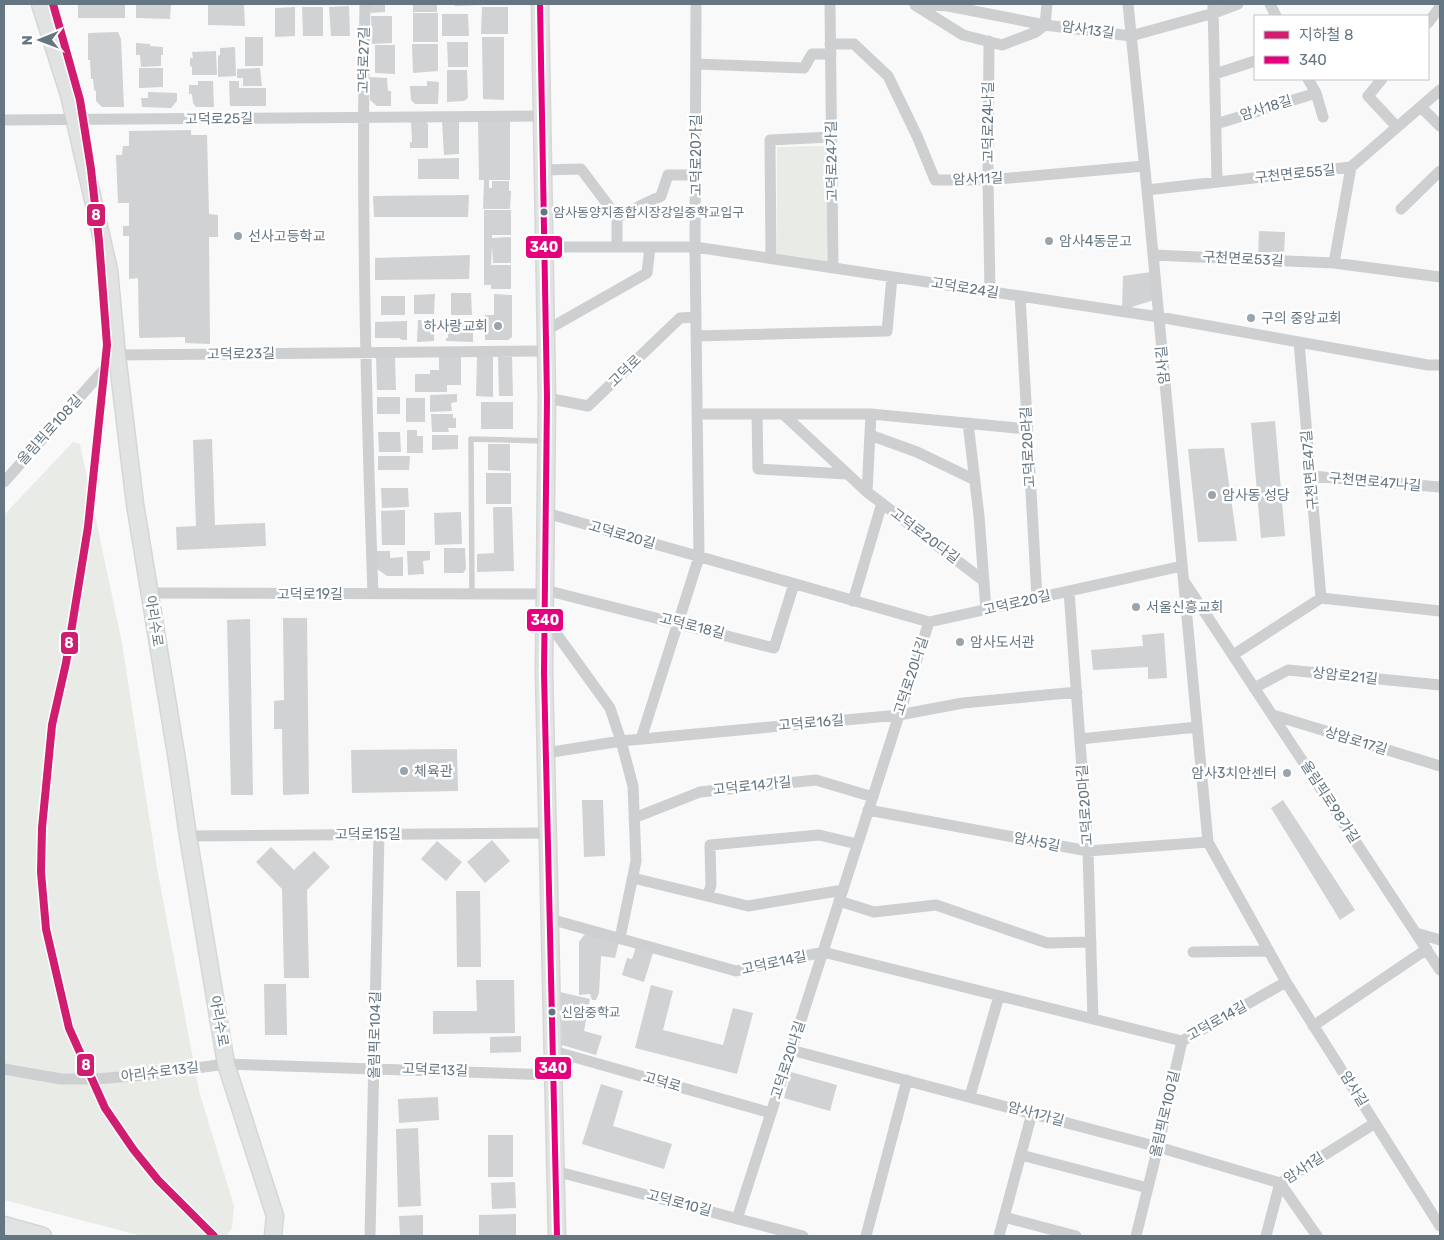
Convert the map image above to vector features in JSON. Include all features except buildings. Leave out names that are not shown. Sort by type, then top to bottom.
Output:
[{"type":"main road","name":"아리수로","points":[[40,4],[76,120],[109,270],[135,504],[226,1064],[275,1216],[273,1236]]},
{"type":"main road","points":[[540,4],[547,398],[546,752],[556,1236]]},
{"type":"main road","points":[[4,1225],[43,1236]]},
{"type":"street","name":"고덕로27길","points":[[363,117],[365,4]]},
{"type":"street","name":"고덕로20가길","points":[[696,4],[696,336],[699,557]]},
{"type":"street","name":"고덕로24가길","points":[[830,4],[833,268]]},
{"type":"street","name":"암사13길","points":[[913,4],[963,35],[1002,45],[1036,32],[1045,25]]},
{"type":"street","name":"암사13길","points":[[918,4],[948,6],[1045,25],[1131,36]]},
{"type":"street","points":[[1045,25],[1047,4]]},
{"type":"street","name":"암사길","points":[[1128,4],[1208,842],[1286,982],[1440,1226]]},
{"type":"street","points":[[1131,36],[1214,8],[1238,4]]},
{"type":"street","points":[[1429,22],[1440,7]]},
{"type":"street","points":[[1214,8],[1217,182]]},
{"type":"street","name":"고덕로24나길","points":[[989,41],[988,180],[990,292]]},
{"type":"street","name":"암사11길","points":[[830,49],[854,44],[888,76],[918,136],[935,180],[988,180],[1144,166]]},
{"type":"street","points":[[696,64],[804,68],[812,54],[830,49]]},
{"type":"street","points":[[1215,74],[1254,61]]},
{"type":"street","points":[[1309,80],[1316,93],[1323,117]]},
{"type":"street","points":[[1381,80],[1368,96],[1397,127]]},
{"type":"street","name":"구천면로55길","points":[[1147,190],[1351,168],[1440,90]]},
{"type":"street","name":"암사18길","points":[[1216,124],[1316,93]]},
{"type":"street","points":[[1421,107],[1440,126]]},
{"type":"street","name":"고덕로25길","points":[[4,120],[541,116]]},
{"type":"street","points":[[363,117],[365,352],[373,594]]},
{"type":"street","points":[[771,258],[770,140],[831,137]]},
{"type":"street","points":[[1334,263],[1351,168]]},
{"type":"street","points":[[542,170],[581,169],[617,217],[617,247]]},
{"type":"street","points":[[1401,209],[1440,170]]},
{"type":"street","points":[[617,217],[661,196],[668,175],[696,175]]},
{"type":"street","name":"고덕로24길","points":[[543,247],[696,247],[1158,317]]},
{"type":"street","points":[[545,331],[647,273],[650,247]]},
{"type":"street","name":"구천면로53길","points":[[1153,254],[1334,263],[1440,277]]},
{"type":"street","points":[[696,336],[886,331],[892,277]]},
{"type":"street","name":"고덕로20라길","points":[[1020,296],[1037,598]]},
{"type":"street","points":[[1158,317],[1440,366]]},
{"type":"street","name":"고덕로","points":[[547,398],[588,406],[680,318],[696,318]]},
{"type":"street","name":"구천면로47길","points":[[1299,342],[1321,598]]},
{"type":"street","name":"고덕로23길","points":[[117,355],[545,351]]},
{"type":"street","name":"올림픽로108길","points":[[4,482],[117,355]]},
{"type":"street","points":[[697,414],[871,414],[1027,429]]},
{"type":"street","points":[[757,414],[758,469],[847,474]]},
{"type":"street","name":"고덕로20다길","points":[[783,414],[867,492],[984,581]]},
{"type":"street","points":[[867,492],[871,414]]},
{"type":"street","name":"고덕로20다길","points":[[968,423],[975,480],[986,610]]},
{"type":"street","points":[[870,435],[917,452],[975,480]]},
{"type":"street","name":"구천면로47나길","points":[[1311,476],[1440,487]]},
{"type":"street","points":[[853,601],[882,504]]},
{"type":"street","name":"고덕로20길","points":[[546,513],[929,622],[1182,566]]},
{"type":"street","points":[[641,739],[699,557]]},
{"type":"street","name":"올림픽로98가길","points":[[1183,580],[1440,970]]},
{"type":"street","name":"고덕로18길","points":[[545,592],[678,622],[774,648],[794,584]]},
{"type":"street","name":"고덕로20마길","points":[[1069,591],[1088,851],[1093,1019]]},
{"type":"street","name":"고덕로19길","points":[[149,593],[472,594],[545,592]]},
{"type":"street","points":[[1233,655],[1321,598],[1440,611]]},
{"type":"street","points":[[545,618],[610,708],[622,741],[632,786],[636,861],[620,938]]},
{"type":"street","name":"고덕로20나길","points":[[737,1219],[929,622]]},
{"type":"street","name":"상암로21길","points":[[1254,688],[1288,670],[1440,685]]},
{"type":"street","name":"고덕로16길","points":[[546,752],[641,739],[899,715],[964,704],[1077,692]]},
{"type":"street","name":"상암로17길","points":[[1273,716],[1440,766]]},
{"type":"street","points":[[1080,738],[1197,727]]},
{"type":"street","name":"고덕로14가길","points":[[634,818],[700,792],[816,780],[873,797]]},
{"type":"street","name":"암사5길","points":[[868,810],[1088,851],[1208,842]]},
{"type":"street","name":"고덕로15길","points":[[188,836],[548,833]]},
{"type":"street","name":"올림픽로104길","points":[[370,1236],[379,834]]},
{"type":"street","points":[[708,896],[711,885],[710,845],[819,835],[857,844]]},
{"type":"street","points":[[633,878],[748,906],[841,896],[874,912],[936,905],[1047,943],[1091,942]]},
{"type":"street","name":"고덕로14길","points":[[550,919],[736,971],[823,952],[1182,1040],[1286,982]]},
{"type":"street","points":[[1416,933],[1440,940]]},
{"type":"street","points":[[1314,1026],[1427,949]]},
{"type":"street","points":[[1193,952],[1269,952]]},
{"type":"street","points":[[970,1096],[999,996]]},
{"type":"street","name":"올림픽로100길","points":[[1136,1236],[1182,1040]]},
{"type":"street","name":"암사1가길","points":[[791,1050],[1158,1147],[1280,1183]]},
{"type":"street","name":"고덕로","points":[[552,1051],[771,1113]]},
{"type":"street","name":"고덕로13길","points":[[226,1064],[553,1075]]},
{"type":"street","name":"아리수로13길","points":[[4,1069],[61,1079],[96,1079],[144,1075],[226,1064]]},
{"type":"street","points":[[866,1236],[907,1080]]},
{"type":"street","points":[[998,1236],[1032,1114]]},
{"type":"street","name":"암사1길","points":[[1266,1236],[1280,1183],[1375,1123]]},
{"type":"street","points":[[1021,1155],[1148,1188]]},
{"type":"street","name":"고덕로10길","points":[[555,1171],[802,1236]]},
{"type":"street","points":[[1280,1183],[1317,1236]]},
{"type":"street","points":[[1004,1217],[1076,1236]]},
{"type":"lane","points":[[472,594],[471,439],[546,441]]},
{"type":"shaded area","points":[[827,146],[827,263],[777,254],[777,147]]},
{"type":"shaded area","points":[[73,442],[80,444],[122,643],[157,868],[199,1091],[234,1206],[232,1228],[226,1236],[142,1236],[4,1200],[4,515]]},
{"type":"metro line","name":"8","points":[[53,4],[80,100],[91,169],[107,345],[88,527],[66,663],[52,725],[42,828],[41,872],[46,929],[69,1028],[105,1108],[133,1149],[158,1180],[214,1236]]},
{"type":"transit line","name":"340","points":[[540,4],[547,398],[544,673],[557,1236]]},
{"type":"place","name":"암사동양지종합시장강일중학교입구","points":[[544,212]]},
{"type":"place","name":"선사고등학교","points":[[238,236]]},
{"type":"place","name":"암사4동문고","points":[[1049,241]]},
{"type":"place","name":"구의 중앙교회","points":[[1251,318]]},
{"type":"place","name":"하사랑교회","points":[[498,326]]},
{"type":"place","name":"암사동 성당","points":[[1212,495]]},
{"type":"place","name":"서울신흥교회","points":[[1136,607]]},
{"type":"place","name":"암사도서관","points":[[960,642]]},
{"type":"place","name":"체육관","points":[[404,771]]},
{"type":"place","name":"암사3치안센터","points":[[1287,773]]},
{"type":"place","name":"신암중학교","points":[[552,1012]]}]
